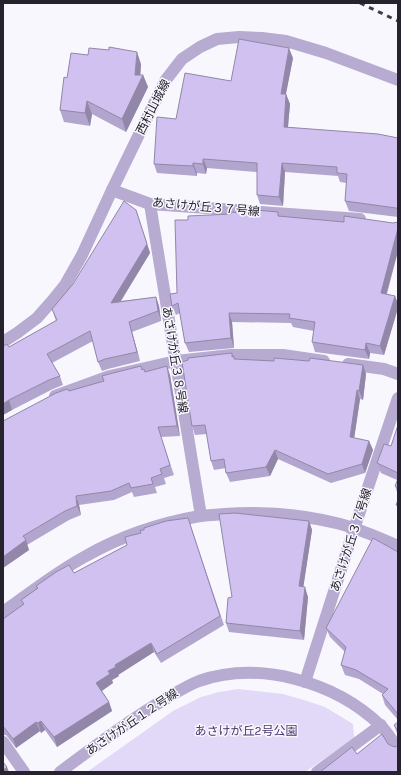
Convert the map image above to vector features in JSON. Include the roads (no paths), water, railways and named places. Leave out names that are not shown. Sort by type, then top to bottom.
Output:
[{"type":"street","name":"西村山城線","points":[[3,342],[18,333],[37,318],[65,285],[82,255],[165,81],[182,59],[200,47],[217,39],[239,37],[286,41],[326,53],[398,80]]},
{"type":"street","name":"あさけが丘３７号線","points":[[112,190],[150,204],[371,221]]},
{"type":"street","name":"あさけが丘３８号線","points":[[150,204],[201,516]]},
{"type":"street","points":[[43,402],[110,376],[176,361],[231,355],[283,355],[384,369],[398,374]]},
{"type":"street","name":"あさけが丘３７号線","points":[[305,682],[398,398]]},
{"type":"street","points":[[3,612],[67,566],[104,546],[141,531],[201,516],[234,513],[278,513],[300,516],[337,523],[376,536],[398,546]]},
{"type":"street","name":"あさけが丘１２号線","points":[[60,772],[147,709],[180,690],[199,681],[237,673],[284,676],[331,692],[352,704],[381,726],[398,749]]},
{"type":"street","points":[[317,772],[381,726]]},
{"type":"street","points":[[3,742],[24,772]]},
{"type":"railway","points":[[360,3],[398,21]]},
{"type":"park label","name":"あさけが丘2号公園","points":[[246,731]]}]
